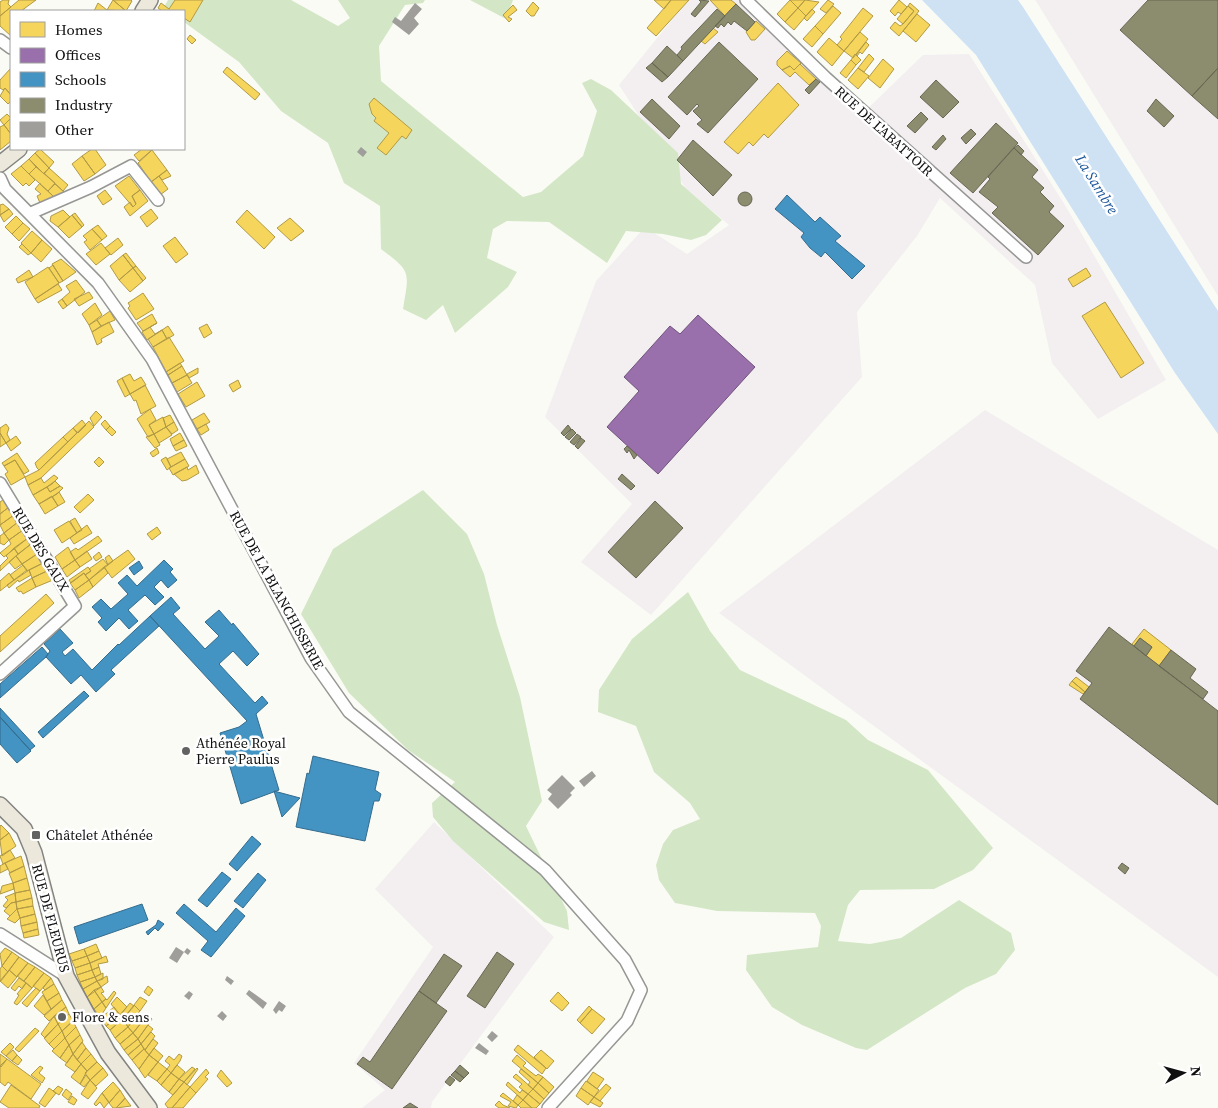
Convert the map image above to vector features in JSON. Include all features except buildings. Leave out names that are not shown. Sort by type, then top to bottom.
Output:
[{"type":"main road","points":[[0,164],[18,150]]},
{"type":"main road","name":"RUE DE FLEURUS","points":[[0,805],[24,829],[34,853],[66,976],[108,1053],[150,1108]]},
{"type":"street","name":"RUE DE L'ABATTOIR","points":[[746,0],[825,77],[1026,258]]},
{"type":"street","points":[[30,213],[91,187],[131,166],[158,200]]},
{"type":"street","name":"RUE DE LA BLANCHISSERIE","points":[[0,178],[5,189],[98,283],[152,358],[311,658],[349,712],[545,870],[624,960],[641,990],[628,1021],[548,1108]]},
{"type":"street","name":"RUE DES GAUX","points":[[0,483],[75,606],[0,674]]},
{"type":"street","points":[[0,934],[66,976]]},
{"type":"shaded area","points":[[688,0],[740,0],[861,115],[923,55],[969,54],[1065,205],[1166,380],[1098,419],[1052,363],[1035,285],[940,198],[917,236],[857,312],[862,377],[651,615],[581,562],[632,504],[545,417],[596,281],[645,227],[687,254],[729,225],[686,189],[619,85]]},
{"type":"shaded area","points":[[1218,0],[1218,296],[1036,1]]},
{"type":"shaded area","points":[[985,410],[1218,550],[1218,977],[719,613]]},
{"type":"shaded area","points":[[434,822],[554,937],[432,1102],[431,1108],[362,1108],[385,1090],[354,1063],[433,947],[375,889]]},
{"type":"green space","points":[[168,0],[291,0],[338,26],[350,18],[338,0],[425,0],[423,3],[405,5],[379,46],[381,81],[523,197],[541,192],[583,156],[597,111],[582,83],[591,79],[611,90],[678,153],[681,184],[722,220],[706,235],[691,240],[663,234],[626,231],[607,263],[549,222],[507,221],[493,229],[487,258],[517,272],[508,287],[455,333],[443,305],[426,320],[403,309],[407,280],[406,274],[398,263],[381,249],[380,206],[344,183],[328,143],[281,111],[239,62],[185,23],[185,10],[168,10],[164,7]]},
{"type":"green space","points":[[470,0],[513,0],[506,19]]},
{"type":"green space","points":[[423,490],[467,534],[484,574],[497,625],[520,697],[542,801],[526,826],[567,911],[569,930],[544,922],[453,841],[433,817],[432,803],[455,782],[408,750],[349,693],[301,614],[333,549]]},
{"type":"green space","points":[[688,592],[710,631],[740,670],[846,720],[868,740],[928,770],[993,848],[973,870],[934,889],[860,890],[848,905],[838,941],[870,944],[901,938],[959,900],[1011,933],[1015,950],[996,974],[965,988],[867,1050],[856,1048],[802,1025],[772,1007],[746,970],[747,955],[818,947],[821,926],[815,913],[717,911],[675,903],[659,880],[656,865],[663,844],[673,830],[700,819],[690,803],[654,772],[636,726],[598,712],[599,690],[632,639]]},
{"type":"water","name":"La Sambre","points":[[922,0],[1018,0],[1023,7],[1218,311],[1218,434],[1175,373],[976,55]]},
{"type":"place","name":"Athénée Royal Pierre Paulus","points":[[186,751]]},
{"type":"place","name":"Châtelet Athénée","points":[[36,835]]},
{"type":"place","name":"Flore & sens","points":[[62,1017]]}]
